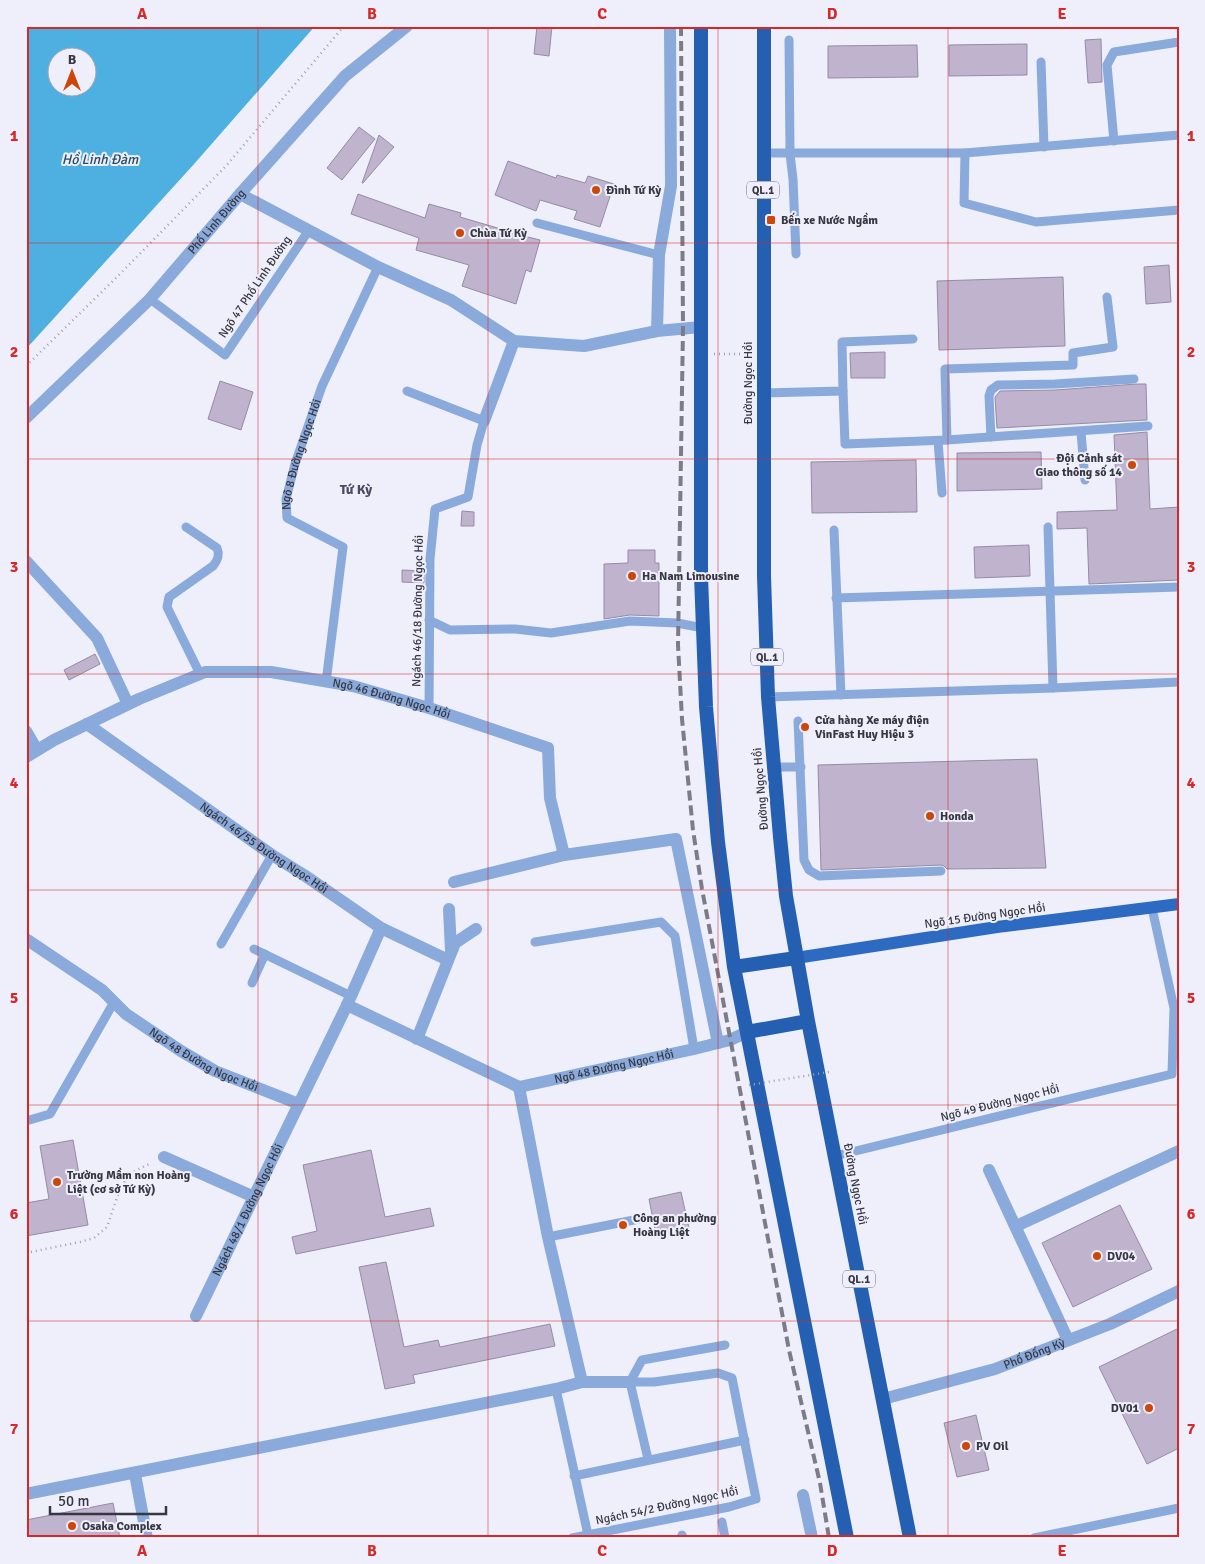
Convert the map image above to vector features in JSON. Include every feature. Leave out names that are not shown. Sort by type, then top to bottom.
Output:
[{"type":"highway","points":[[701,26],[701,566],[706,707],[718,842],[734,967],[847,1538]]},
{"type":"highway","name":"Đường Ngọc Hồi","points":[[764,26],[764,576],[768,697],[786,896],[834,1156],[910,1538]]},
{"type":"highway","points":[[734,967],[796,958]]},
{"type":"highway","points":[[747,1032],[808,1021]]},
{"type":"main road","name":"Ngõ 15 Đường Ngọc Hồi","points":[[796,958],[997,927],[1179,904]]},
{"type":"street","name":"Phố Linh Đường","points":[[26,418],[150,299],[344,76],[407,26]]},
{"type":"street","points":[[657,331],[659,255],[671,186],[670,26]]},
{"type":"street","points":[[240,194],[378,267],[452,300],[514,341],[584,346],[657,331],[701,327]]},
{"type":"street","points":[[484,421],[514,341]]},
{"type":"street","points":[[26,561],[97,638],[128,704]]},
{"type":"street","name":"Ngõ 46 Đường Ngọc Hồi","points":[[32,753],[128,704],[204,672],[271,672],[353,686],[429,708],[548,748],[550,798],[564,856]]},
{"type":"street","name":"Ngách 46/55 Đường Ngọc Hồi","points":[[88,724],[272,855],[381,928],[451,951]]},
{"type":"street","points":[[26,731],[32,753]]},
{"type":"street","points":[[454,882],[564,856],[676,838],[718,1043]]},
{"type":"street","points":[[417,1039],[451,951],[449,908]]},
{"type":"street","points":[[299,1104],[315,1074],[381,928]]},
{"type":"street","points":[[451,951],[476,929]]},
{"type":"street","name":"Ngõ 48 Đường Ngọc Hồi","points":[[26,939],[102,990],[126,1014],[181,1051],[215,1071],[299,1104]]},
{"type":"street","points":[[349,1001],[417,1039],[519,1087],[548,1237],[582,1382]]},
{"type":"street","name":"Ngõ 48 Đường Ngọc Hồi","points":[[519,1087],[694,1049],[718,1043],[747,1032]]},
{"type":"street","name":"Ngách 48/1 Đường Ngọc Hồi","points":[[196,1316],[299,1104]]},
{"type":"street","points":[[1016,1226],[1179,1151]]},
{"type":"street","points":[[164,1157],[254,1197]]},
{"type":"street","points":[[989,1170],[1068,1340]]},
{"type":"street","name":"Phố Đống Kỳ","points":[[883,1399],[996,1370],[1110,1324],[1179,1291]]},
{"type":"street","points":[[26,1494],[135,1474],[556,1389],[582,1382],[630,1382]]},
{"type":"street","points":[[135,1474],[147,1538]]},
{"type":"street","points":[[803,1495],[812,1538]]},
{"type":"lane","points":[[788,40],[790,154],[796,254]]},
{"type":"lane","points":[[1114,141],[1107,65],[1114,52],[1179,42]]},
{"type":"lane","points":[[1041,62],[1044,147]]},
{"type":"lane","points":[[764,153],[965,153],[1179,135]]},
{"type":"lane","points":[[965,153],[964,203],[1036,222],[1179,210]]},
{"type":"lane","points":[[537,223],[659,255]]},
{"type":"lane","name":"Ngõ 47 Phố Linh Đường","points":[[150,299],[224,355],[309,230]]},
{"type":"lane","name":"Ngõ 8 Đường Ngọc Hồi","points":[[326,682],[343,547],[287,518],[286,499],[295,464],[322,386],[378,267]]},
{"type":"lane","points":[[942,492],[945,369],[1073,365],[1072,353],[1112,347],[1107,297]]},
{"type":"lane","points":[[913,339],[842,342],[845,444],[943,441],[1148,426]]},
{"type":"lane","points":[[991,437],[989,396],[993,387],[998,385],[1134,380]]},
{"type":"lane","points":[[763,393],[843,391]]},
{"type":"lane","points":[[407,392],[484,421]]},
{"type":"lane","name":"Ngách 46/18 Đường Ngọc Hồi","points":[[429,708],[430,560],[435,509],[468,497],[477,445],[484,421]]},
{"type":"lane","points":[[1081,432],[1085,480]]},
{"type":"lane","points":[[186,527],[217,548],[219,552],[218,560],[213,566],[169,598],[167,602],[167,607],[200,674]]},
{"type":"lane","points":[[1048,527],[1052,688]]},
{"type":"lane","points":[[834,530],[841,695]]},
{"type":"lane","points":[[836,598],[1179,587]]},
{"type":"lane","points":[[429,620],[450,630],[515,629],[551,633],[630,621],[677,623],[703,628]]},
{"type":"lane","points":[[768,697],[1179,682]]},
{"type":"lane","points":[[798,721],[804,860],[809,870],[819,876],[942,871]]},
{"type":"lane","points":[[774,768],[801,768]]},
{"type":"lane","points":[[221,944],[272,855]]},
{"type":"lane","name":"Ngõ 49 Đường Ngọc Hồi","points":[[834,1156],[1172,1074],[1174,1008],[1152,908]]},
{"type":"lane","points":[[535,942],[661,922],[675,936],[694,1049]]},
{"type":"lane","points":[[254,949],[349,1001]]},
{"type":"lane","points":[[252,983],[265,954]]},
{"type":"lane","points":[[26,1120],[50,1114],[114,1002]]},
{"type":"lane","points":[[548,1237],[639,1219]]},
{"type":"lane","points":[[648,1459],[630,1382],[642,1360],[725,1345]]},
{"type":"lane","points":[[574,1476],[745,1440],[732,1378],[718,1373],[654,1382],[630,1382]]},
{"type":"lane","name":"Ngách 54/2 Đường Ngọc Hồi","points":[[556,1389],[588,1535]]},
{"type":"lane","name":"Ngách 54/2 Đường Ngọc Hồi","points":[[572,1538],[730,1507],[756,1499],[745,1440]]},
{"type":"lane","points":[[1034,1538],[1179,1508]]},
{"type":"lane","points":[[722,1522],[725,1538]]},
{"type":"path","points":[[26,366],[226,166],[344,26]]},
{"type":"path","points":[[700,354],[763,354]]},
{"type":"path","points":[[749,1085],[829,1072]]},
{"type":"path","points":[[26,1253],[94,1238],[106,1227],[120,1189],[129,1174],[164,1157]]},
{"type":"water","name":"Hồ Linh Đàm","points":[[26,26],[315,26],[195,163],[26,349]]},
{"type":"building","points":[[537,26],[552,26],[549,56],[534,54]]},
{"type":"building","points":[[1101,39],[1102,82],[1088,83],[1085,40]]},
{"type":"building","points":[[1027,44],[1027,75],[949,76],[949,45]]},
{"type":"building","points":[[917,45],[918,77],[828,78],[828,46]]},
{"type":"building","points":[[359,127],[375,139],[342,180],[327,168]]},
{"type":"building","points":[[379,135],[394,147],[362,183]]},
{"type":"building","points":[[508,161],[556,178],[557,175],[585,183],[588,176],[614,184],[600,227],[574,219],[577,211],[540,200],[536,211],[495,195]]},
{"type":"building","name":"Chùa Tứ Kỳ","points":[[358,194],[425,218],[429,204],[461,213],[460,217],[500,230],[540,240],[531,272],[526,270],[516,304],[462,286],[469,265],[416,250],[419,238],[351,214]]},
{"type":"building","points":[[1169,265],[1171,302],[1146,304],[1144,267]]},
{"type":"building","points":[[1063,277],[1065,346],[939,350],[937,281]]},
{"type":"building","points":[[885,352],[885,378],[851,378],[850,353]]},
{"type":"building","points":[[220,381],[253,392],[241,430],[208,419]]},
{"type":"building","points":[[1146,384],[1147,420],[997,428],[995,397],[1000,391],[1055,390]]},
{"type":"building","points":[[1147,432],[1150,509],[1179,507],[1179,580],[1089,584],[1087,528],[1057,529],[1057,512],[1117,510],[1114,435]]},
{"type":"building","points":[[1041,452],[1042,489],[957,491],[957,453]]},
{"type":"building","points":[[916,460],[917,512],[812,513],[811,462]]},
{"type":"building","points":[[462,511],[474,512],[474,526],[461,526]]},
{"type":"building","points":[[1029,545],[1030,576],[975,578],[974,547]]},
{"type":"building","points":[[628,550],[655,550],[655,563],[659,563],[659,616],[630,615],[604,619],[604,564],[628,563]]},
{"type":"building","points":[[402,570],[424,571],[424,583],[402,582]]},
{"type":"building","points":[[95,654],[100,664],[69,680],[64,670]]},
{"type":"building","name":"Honda","points":[[1037,759],[1046,868],[947,869],[941,865],[821,870],[818,765]]},
{"type":"building","points":[[73,1140],[88,1225],[26,1236],[26,1203],[49,1199],[40,1146]]},
{"type":"building","points":[[371,1150],[385,1217],[430,1208],[434,1226],[296,1254],[292,1237],[317,1231],[303,1165]]},
{"type":"building","points":[[681,1192],[689,1228],[656,1235],[649,1199]]},
{"type":"building","name":"DV04","points":[[1120,1205],[1152,1269],[1073,1307],[1042,1243]]},
{"type":"building","points":[[386,1262],[404,1347],[438,1340],[440,1347],[550,1324],[555,1346],[413,1375],[415,1383],[385,1389],[359,1267]]},
{"type":"building","name":"DV01","points":[[1179,1328],[1179,1448],[1147,1464],[1099,1367]]},
{"type":"building","name":"PV Oil","points":[[976,1415],[989,1470],[957,1477],[944,1423]]},
{"type":"building","name":"Osaka Complex","points":[[113,1503],[120,1538],[27,1538],[26,1520]]},
{"type":"railway","points":[[681,26],[683,328],[678,645],[682,719],[693,830],[702,889],[789,1350],[820,1483],[829,1538]]},
{"type":"place","name":"Đình Tứ Kỳ","points":[[596,190]]},
{"type":"place","name":"Bến xe Nước Ngầm","points":[[771,220]]},
{"type":"place","name":"Chùa Tứ Kỳ","points":[[460,233]]},
{"type":"place","name":"Đội Cảnh sát Giao thông số 14","points":[[1132,465]]},
{"type":"place","name":"Ha Nam Limousine","points":[[632,576]]},
{"type":"place","name":"Cửa hàng Xe máy điện VinFast Huy Hiệu 3","points":[[805,727]]},
{"type":"place","name":"Honda","points":[[930,816]]},
{"type":"place","name":"Trường Mầm non Hoàng Liệt (cơ sở Tứ Kỳ)","points":[[57,1182]]},
{"type":"place","name":"Công an phường Hoàng Liệt","points":[[623,1225]]},
{"type":"place","name":"DV04","points":[[1097,1256]]},
{"type":"place","name":"DV01","points":[[1149,1408]]},
{"type":"place","name":"PV Oil","points":[[966,1446]]},
{"type":"place","name":"Osaka Complex","points":[[72,1526]]},
{"type":"district","name":"Tứ Kỳ","points":[[356,489]]}]
